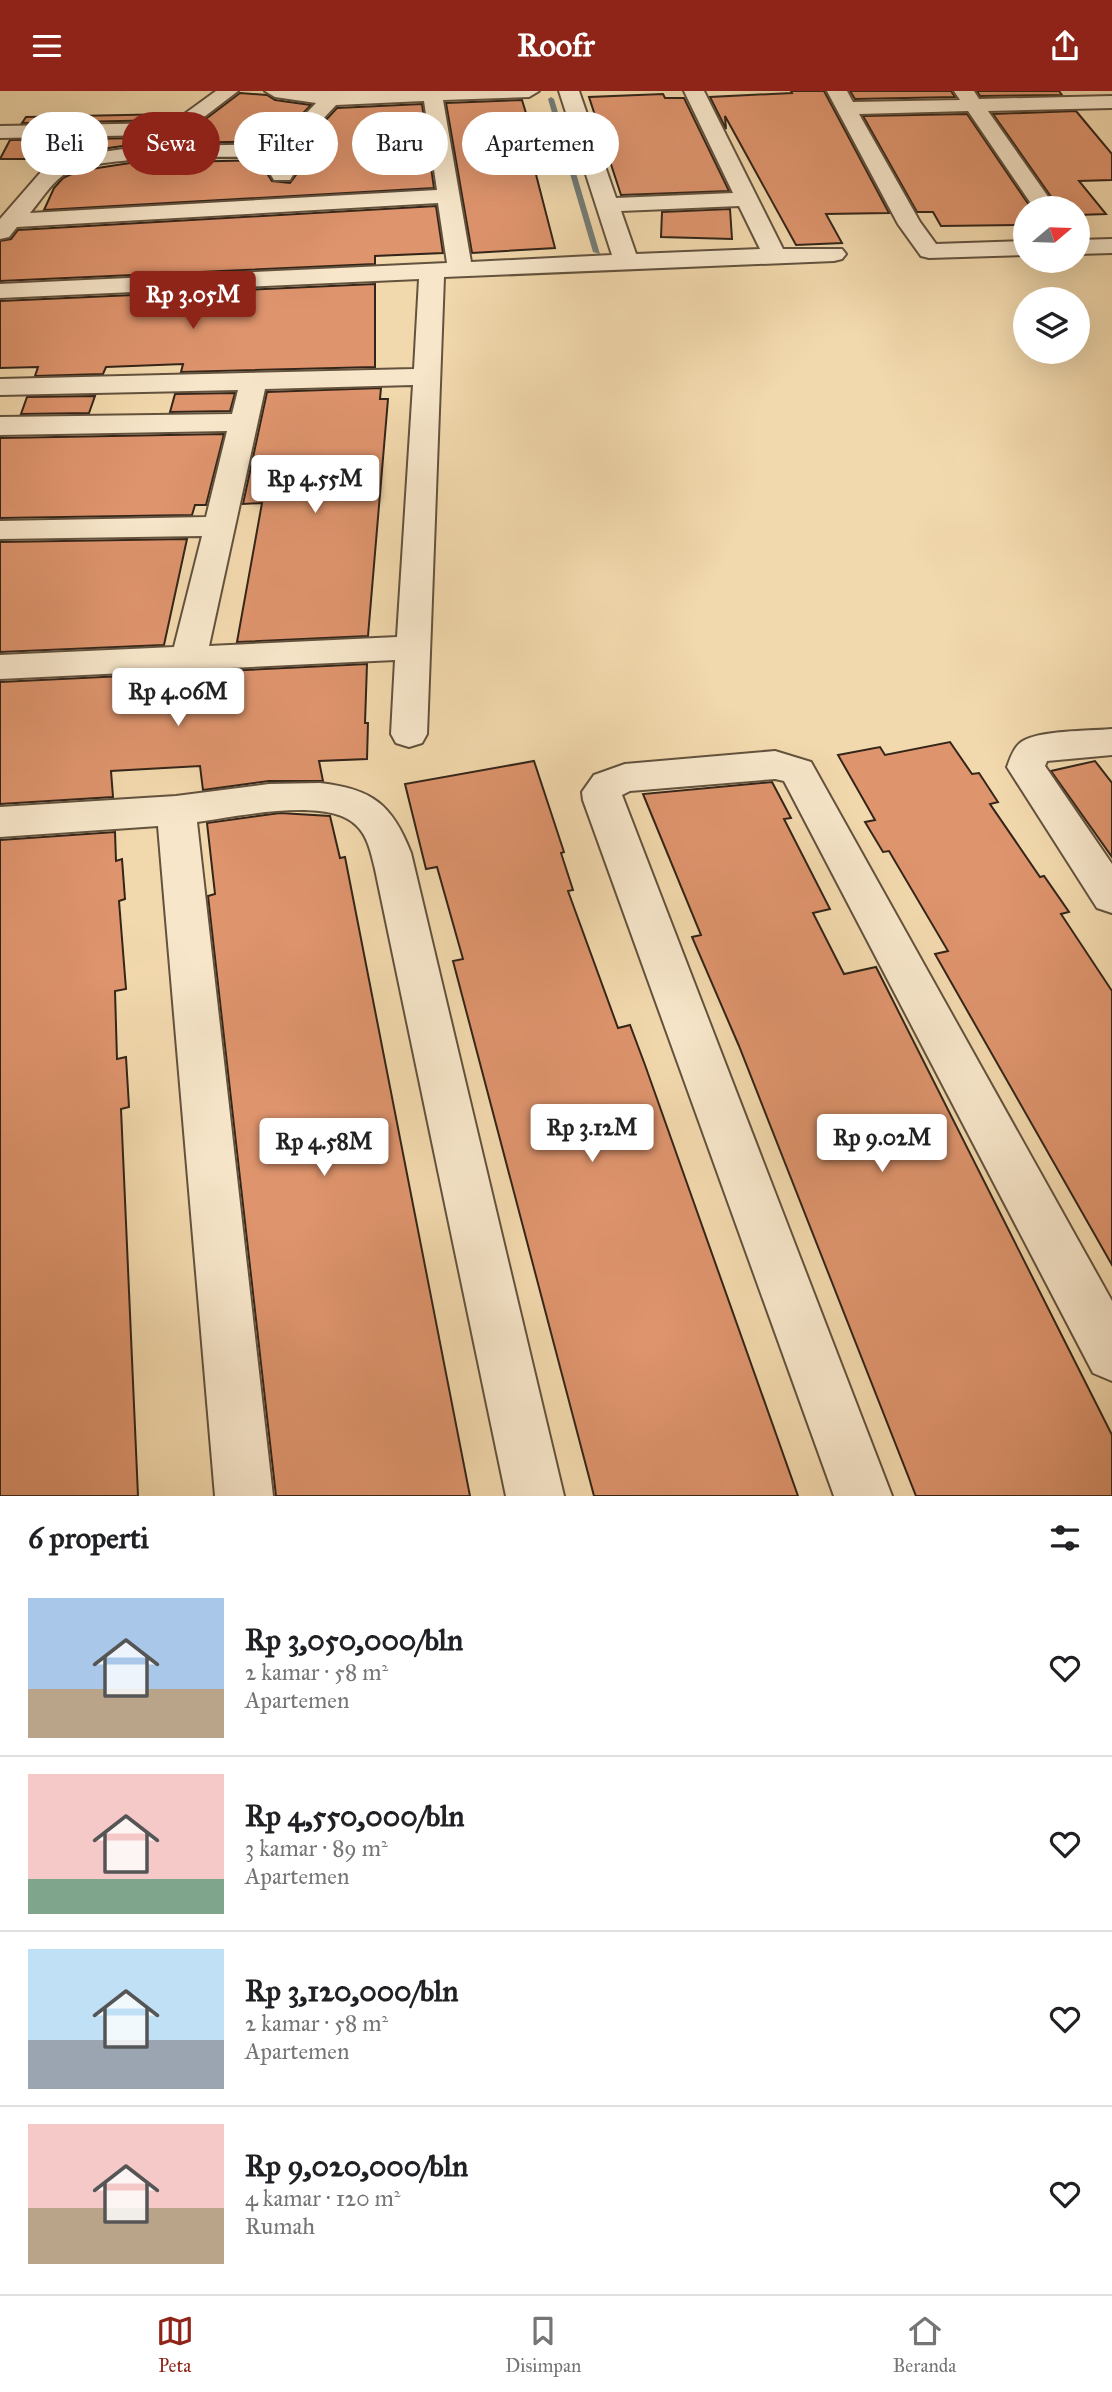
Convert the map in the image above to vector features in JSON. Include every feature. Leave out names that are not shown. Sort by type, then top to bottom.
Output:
[{"type":"street","points":[[200,112],[228,91]]},
{"type":"street","points":[[275,91],[333,95],[529,91]]},
{"type":"street","points":[[589,91],[569,91],[626,261]]},
{"type":"street","points":[[694,91],[775,255]]},
{"type":"street","points":[[409,734],[427,377],[449,196],[433,94]]},
{"type":"street","points":[[318,112],[333,95]]},
{"type":"street","points":[[968,98],[1036,196]]},
{"type":"street","points":[[846,109],[968,98],[1097,99],[1112,122]]},
{"type":"street","points":[[846,109],[985,125],[1010,124]]},
{"type":"street","points":[[846,109],[909,224],[929,251],[1013,248]]},
{"type":"street","points":[[0,132],[122,130]]},
{"type":"street","points":[[5,227],[54,170],[80,161],[122,156]]},
{"type":"street","points":[[282,205],[283,175]]},
{"type":"street","points":[[5,227],[282,205],[449,196]]},
{"type":"street","points":[[607,205],[748,199]]},
{"type":"street","points":[[1090,247],[1112,246]]},
{"type":"street","points":[[0,308],[626,261],[834,254]]},
{"type":"street","points":[[0,291],[441,276]]},
{"type":"street","points":[[4,395],[253,382],[427,377]]},
{"type":"street","points":[[189,659],[253,382]]},
{"type":"street","points":[[0,426],[244,422]]},
{"type":"street","points":[[0,530],[220,526]]},
{"type":"street","points":[[0,667],[414,648]]},
{"type":"street","points":[[1112,742],[1038,749],[1031,754],[1026,768],[1112,897]]},
{"type":"street","points":[[863,1496],[602,800],[601,792],[608,785],[625,778],[775,765],[798,772],[1112,1354]]},
{"type":"street","points":[[0,822],[176,810],[300,797],[332,797],[356,804],[372,816],[384,834],[405,914],[535,1496]]},
{"type":"street","points":[[176,810],[244,1496]]},
{"type":"building","points":[[791,91],[824,91],[889,213],[826,214],[842,243],[796,245],[725,116],[726,129],[710,97],[792,93]]},
{"type":"building","points":[[850,91],[951,91],[955,97],[855,99]]},
{"type":"building","points":[[977,91],[1059,91],[1062,95],[980,96]]},
{"type":"building","points":[[240,93],[267,95],[275,100],[311,105],[304,112],[234,112],[234,142],[220,142],[220,112],[215,112]]},
{"type":"building","points":[[663,94],[665,98],[684,98],[729,191],[621,195],[614,175],[619,175],[619,112],[594,112],[589,97]]},
{"type":"building","points":[[522,100],[526,112],[462,112],[462,175],[536,175],[555,248],[472,253],[446,103]]},
{"type":"building","points":[[422,104],[423,112],[352,112],[352,175],[432,175],[434,188],[44,210],[54,188],[63,178],[69,175],[108,175],[108,166],[122,164],[122,175],[220,175],[220,161],[234,161],[234,175],[268,175],[272,181],[290,183],[296,175],[338,175],[338,112],[333,112],[337,108]]},
{"type":"building","points":[[1076,111],[1112,154],[1112,180],[1079,181],[1106,214],[1090,215],[1090,196],[1051,196],[993,114]]},
{"type":"building","points":[[967,114],[1023,196],[1013,196],[1013,225],[941,226],[933,212],[917,212],[863,116]]},
{"type":"building","points":[[108,115],[122,115],[122,121],[108,121]]},
{"type":"building","points":[[122,138],[122,146],[108,148],[108,139]]},
{"type":"building","points":[[10,140],[21,140],[21,159],[0,159]]},
{"type":"building","points":[[436,206],[443,253],[375,256],[375,264],[0,281],[0,241],[11,239],[18,230]]},
{"type":"building","points":[[730,209],[732,239],[661,237],[662,212]]},
{"type":"building","points":[[375,284],[375,367],[181,372],[183,364],[106,367],[103,374],[35,376],[38,367],[0,368],[0,301]]},
{"type":"building","points":[[381,388],[380,399],[388,399],[368,636],[237,642],[262,503],[243,504],[267,392]]},
{"type":"building","points":[[235,393],[230,411],[170,412],[175,394]]},
{"type":"building","points":[[95,396],[89,413],[21,414],[27,397]]},
{"type":"building","points":[[224,434],[206,505],[195,505],[192,515],[0,518],[0,438]]},
{"type":"building","points":[[187,539],[164,645],[0,652],[0,542]]},
{"type":"building","points":[[367,664],[367,759],[319,761],[323,781],[269,781],[203,790],[200,766],[111,771],[113,797],[0,804],[0,682]]},
{"type":"building","points":[[950,742],[972,774],[979,773],[998,802],[990,804],[1040,877],[1044,876],[1069,912],[1061,914],[1112,991],[1112,1265],[935,954],[948,951],[889,851],[883,852],[865,822],[875,820],[838,755],[880,747],[885,755]]},
{"type":"building","points":[[534,761],[564,852],[561,853],[573,890],[568,891],[618,1028],[630,1025],[798,1496],[594,1496],[453,961],[463,959],[437,867],[426,869],[405,784]]},
{"type":"building","points":[[1095,761],[1112,783],[1112,857],[1051,771]]},
{"type":"building","points":[[772,782],[791,818],[784,819],[830,909],[813,913],[844,974],[876,967],[1112,1435],[1112,1496],[916,1496],[739,1046],[692,937],[701,935],[643,794]]},
{"type":"building","points":[[280,813],[330,816],[340,858],[345,857],[470,1496],[276,1496],[208,896],[215,894],[207,823]]},
{"type":"building","points":[[115,832],[116,861],[122,859],[125,899],[119,901],[126,989],[115,991],[117,1059],[126,1057],[129,1107],[121,1109],[138,1496],[0,1496],[0,840]]},
{"type":"waterway","points":[[551,99],[597,252]]},
{"type":"waterway","points":[[603,272],[604,276]]}]
